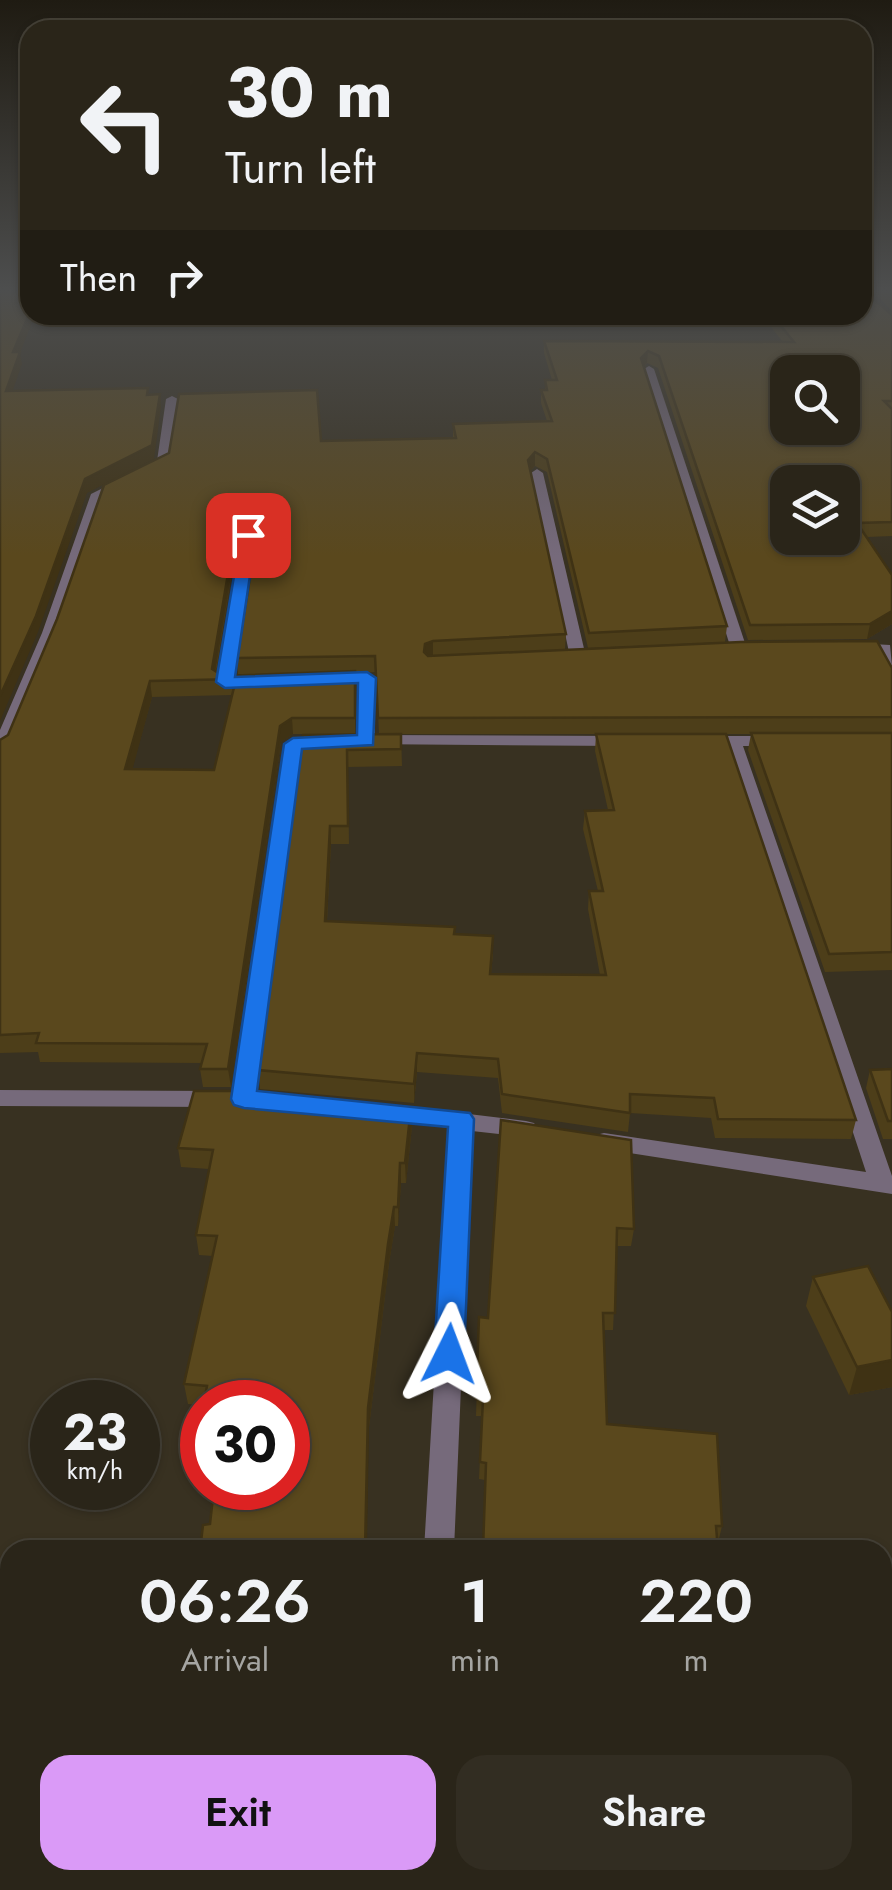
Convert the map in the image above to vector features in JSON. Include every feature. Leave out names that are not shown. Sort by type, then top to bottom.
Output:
[{"type":"street","points":[[652,379],[739,649]]},
{"type":"street","points":[[0,750],[50,633],[97,494],[163,463],[172,399]]},
{"type":"street","points":[[537,473],[578,657]]},
{"type":"street","points":[[248,535],[225,682],[260,682]]},
{"type":"street","points":[[830,649],[884,648],[892,661]]},
{"type":"street","points":[[721,650],[757,649]]},
{"type":"street","points":[[560,658],[596,656]]},
{"type":"street","points":[[314,680],[367,678],[367,740]]},
{"type":"street","points":[[0,1098],[254,1100],[293,744],[367,740],[636,741]]},
{"type":"street","points":[[675,741],[792,741]]},
{"type":"street","points":[[362,1110],[461,1119],[887,1185],[732,741]]},
{"type":"street","points":[[439,1540],[461,1119]]},
{"type":"building","points":[[0,379],[10,379],[6,391],[148,388],[147,395],[160,394],[152,445],[85,479],[36,616],[0,696]]},
{"type":"building","points":[[648,379],[727,626],[589,633],[547,459],[535,452],[528,460],[566,634],[433,641],[425,644],[428,656],[741,642],[877,641],[892,668],[892,717],[378,718],[375,656],[237,658],[259,521],[250,513],[237,520],[212,669],[223,676],[355,671],[355,718],[292,718],[280,726],[228,1069],[200,1069],[207,1044],[36,1043],[39,1033],[0,1035],[0,740],[8,735],[57,619],[104,485],[169,453],[179,394],[317,390],[321,441],[456,438],[453,424],[552,421],[541,390],[547,390],[545,380]],"holes":[[[236,679],[214,770],[125,769],[150,681]]]},
{"type":"building","points":[[667,379],[770,379],[770,445],[860,445],[860,379],[892,379],[892,401],[884,401],[892,409],[892,522],[860,523],[860,465],[770,465],[770,555],[860,555],[860,527],[892,575],[892,611],[870,624],[750,625]]},
{"type":"building","points":[[751,733],[892,733],[892,952],[829,954]]},
{"type":"building","points":[[401,734],[401,749],[347,750],[348,826],[330,826],[325,921],[455,927],[454,934],[493,936],[490,974],[606,975],[589,891],[603,891],[585,811],[614,810],[596,734],[726,734],[856,1120],[718,1119],[714,1098],[630,1094],[630,1113],[502,1094],[498,1059],[417,1053],[414,1084],[258,1070],[303,735]]},
{"type":"building","points":[[892,1069],[892,1121],[888,1121],[870,1070]]},
{"type":"building","points":[[194,1091],[241,1091],[411,1107],[405,1163],[400,1163],[398,1207],[394,1207],[388,1244],[368,1408],[365,1540],[201,1540],[203,1525],[210,1524],[212,1510],[310,1510],[310,1380],[185,1380],[217,1236],[196,1235],[213,1150],[178,1148]]},
{"type":"building","points":[[501,1120],[631,1140],[634,1229],[617,1228],[615,1313],[603,1313],[607,1424],[717,1434],[722,1526],[716,1526],[717,1540],[483,1540],[486,1463],[480,1462],[483,1399],[476,1399],[479,1317],[488,1318]]},
{"type":"building","points":[[868,1266],[892,1312],[892,1360],[857,1367],[813,1277]]},
{"type":"route","points":[[248,535],[225,682],[367,678],[367,740],[293,744],[244,1099],[461,1119],[449,1354]]}]
